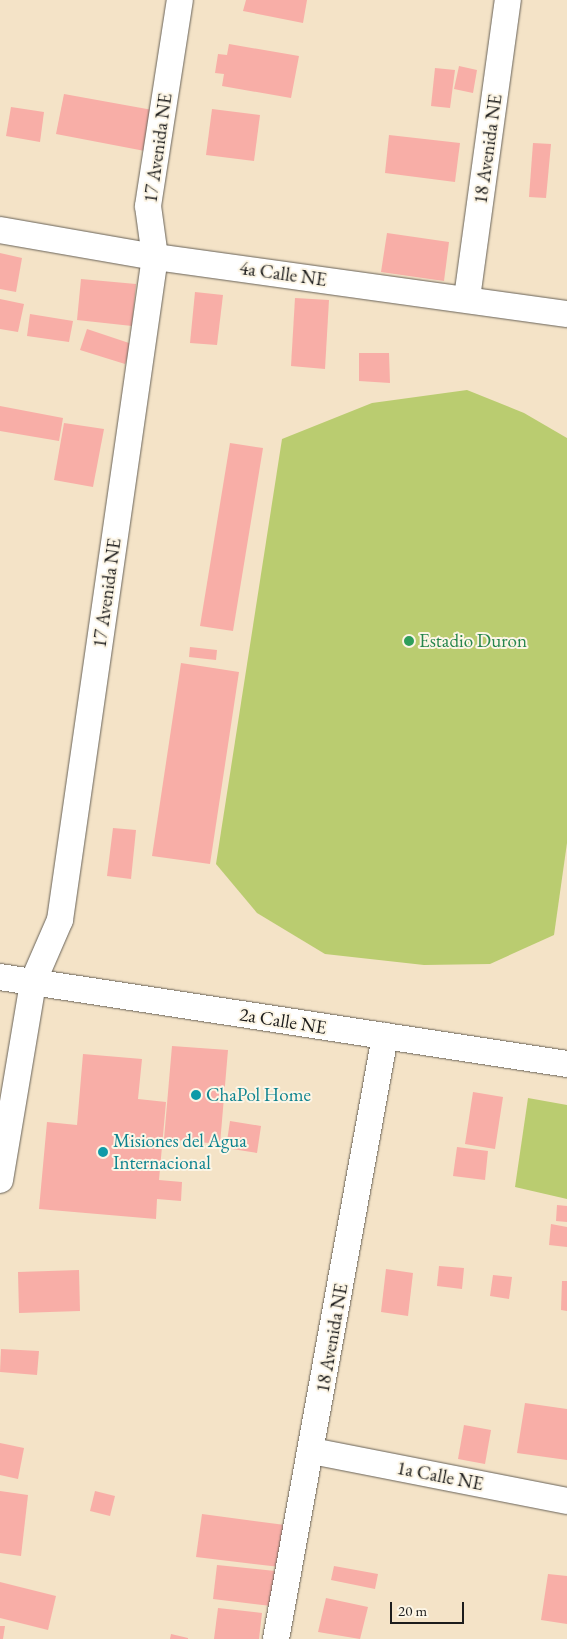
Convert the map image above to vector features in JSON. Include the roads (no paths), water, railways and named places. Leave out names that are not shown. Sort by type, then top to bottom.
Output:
[{"type":"street","name":"17 Avenida NE","points":[[0,1180],[32,982],[60,920],[155,257],[148,206],[180,0]]},
{"type":"street","name":"18 Avenida NE","points":[[467,298],[508,0]]},
{"type":"street","name":"4a Calle NE","points":[[0,230],[155,257],[467,298],[567,314]]},
{"type":"street","name":"2a Calle NE","points":[[0,977],[567,1064]]},
{"type":"street","name":"18 Avenida NE","points":[[276,1639],[312,1451],[385,1036]]},
{"type":"street","name":"1a Calle NE","points":[[312,1451],[567,1502]]},
{"type":"place","name":"Estadio Duron","points":[[409,641]]},
{"type":"place","name":"ChaPol Home","points":[[196,1095]]},
{"type":"place","name":"Misiones del Agua Internacional","points":[[103,1152]]}]
